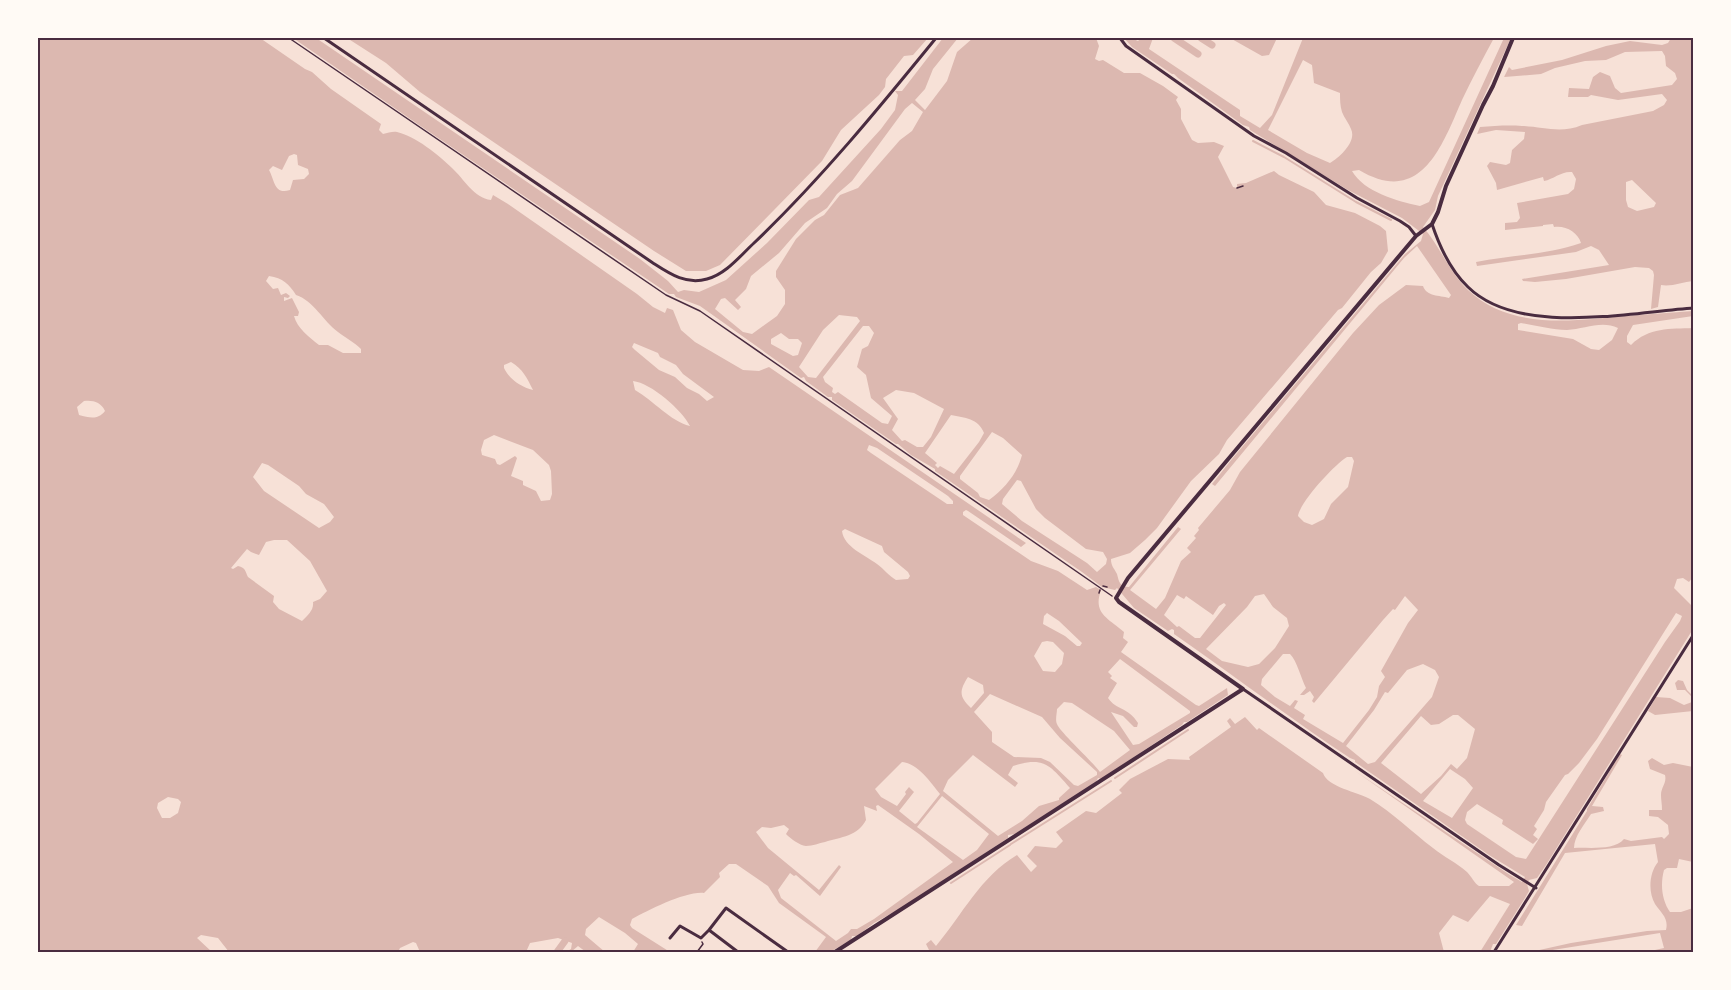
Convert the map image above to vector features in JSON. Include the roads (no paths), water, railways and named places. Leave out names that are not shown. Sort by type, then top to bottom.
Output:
[{"type":"street","points":[[324,38],[676,277],[690,281],[707,279],[720,273],[774,224],[865,123],[936,38]]},
{"type":"street","points":[[1120,38],[1126,46],[1254,136],[1349,194],[1400,220],[1416,236]]},
{"type":"street","points":[[1513,38],[1446,186],[1432,224],[1416,236],[1122,586],[1116,598],[1243,689],[1536,888]]},
{"type":"street","points":[[1432,224],[1453,267],[1469,288],[1485,299],[1514,310],[1537,317],[1565,319],[1694,308]]},
{"type":"street","points":[[1494,952],[1694,634]]},
{"type":"street","points":[[836,952],[1243,689]]},
{"type":"street","points":[[670,938],[680,926],[701,938],[726,908],[788,952]]},
{"type":"street","points":[[709,930],[738,952]]},
{"type":"waterway","points":[[1174,38],[1198,54]]},
{"type":"waterway","points":[[1201,38],[1212,45]]},
{"type":"waterway","points":[[1253,141],[1391,220]]},
{"type":"waterway","points":[[1115,778],[1188,730]]},
{"type":"waterway","points":[[1011,844],[1111,781]]},
{"type":"waterway","points":[[951,883],[1010,845]]},
{"type":"waterway","points":[[557,952],[565,941]]}]
